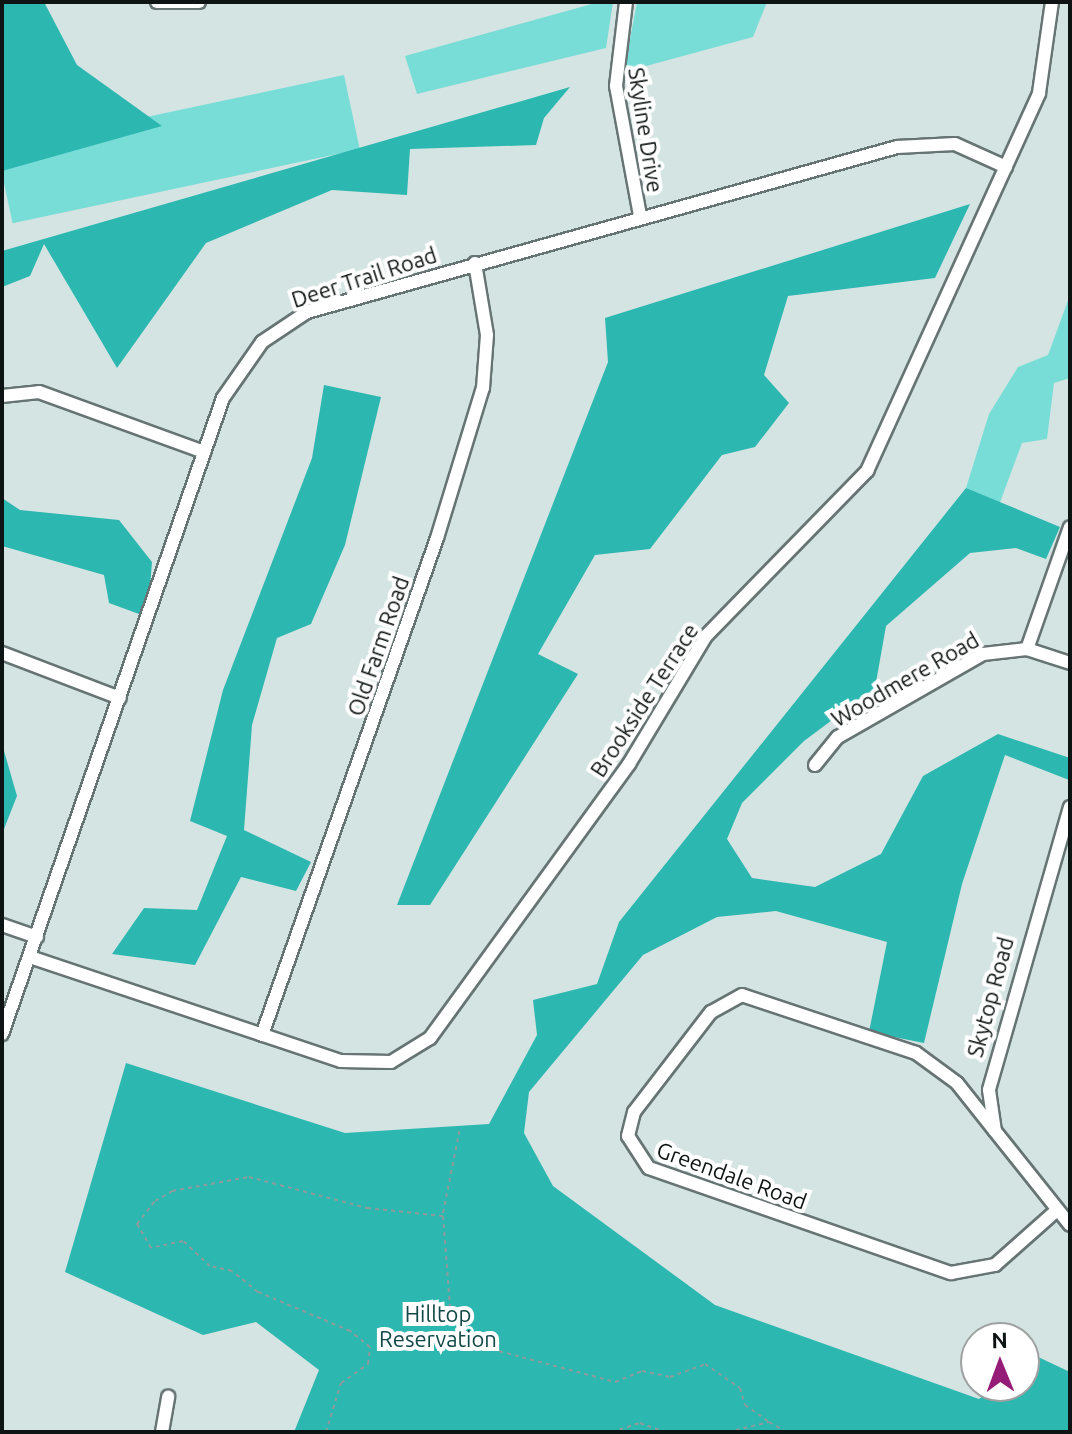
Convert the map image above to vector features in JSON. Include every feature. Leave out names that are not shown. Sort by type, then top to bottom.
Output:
[{"type":"street","points":[[157,2],[199,2]]},
{"type":"street","name":"Skyline Drive","points":[[626,2],[616,86],[640,216]]},
{"type":"street","name":"Brookside Terrace","points":[[30,957],[262,1035],[368,1063],[391,1062],[430,1038],[629,764],[706,636],[867,471],[1039,93],[1052,2]]},
{"type":"street","name":"Deer Trail Road","points":[[30,957],[231,382],[275,331],[307,312],[640,216],[922,142],[955,144],[1006,167]]},
{"type":"street","name":"Old Farm Road","points":[[262,1035],[483,388],[487,335],[475,263]]},
{"type":"street","points":[[2,396],[39,392],[204,452]]},
{"type":"street","points":[[1027,649],[1070,527]]},
{"type":"street","name":"Woodmere Road","points":[[815,765],[838,737],[973,659],[1027,649],[1070,663]]},
{"type":"street","points":[[2,653],[120,698]]},
{"type":"street","name":"Skytop Road","points":[[995,1131],[992,1064],[1070,807]]},
{"type":"street","points":[[2,925],[37,937]]},
{"type":"street","points":[[2,1034],[30,957]]},
{"type":"street","name":"Greendale Road","points":[[995,1131],[947,1075],[891,1043],[757,997],[728,999],[634,1112],[630,1145],[649,1168],[951,1273],[995,1265],[1057,1210]]},
{"type":"street","points":[[995,1131],[1070,1225]]},
{"type":"street","points":[[162,1432],[168,1397]]},
{"type":"path","points":[[460,1128],[443,1216],[450,1307],[476,1345],[615,1382],[642,1371],[670,1377],[705,1364],[740,1388],[745,1405],[786,1432]]},
{"type":"path","points":[[326,1432],[341,1383],[368,1364],[370,1347],[350,1331],[258,1292],[232,1271],[210,1266],[183,1241],[151,1248],[137,1224],[172,1191],[249,1177],[367,1208],[443,1216]]},
{"type":"path","points":[[728,1432],[769,1422]]},
{"type":"path","points":[[612,1432],[640,1423],[665,1432]]},
{"type":"shaded area","points":[[599,2],[613,2],[606,48],[417,94],[405,56]]},
{"type":"shaded area","points":[[637,2],[767,2],[753,37],[624,72]]},
{"type":"shaded area","points":[[344,75],[360,149],[13,223],[2,173],[2,148]]},
{"type":"shaded area","points":[[1070,295],[1070,378],[1054,383],[1047,439],[1022,443],[999,505],[966,488],[989,414],[1018,367],[1048,355]]},
{"type":"green space","points":[[2,2],[44,2],[77,65],[162,126],[2,171]]},
{"type":"green space","points":[[570,87],[544,118],[536,145],[410,149],[407,195],[332,190],[206,243],[117,368],[44,244],[30,276],[2,287],[2,251]]},
{"type":"green space","points":[[970,204],[935,278],[788,296],[764,375],[789,403],[755,447],[722,455],[650,549],[595,555],[538,654],[578,674],[430,905],[397,905],[608,362],[605,318]]},
{"type":"green space","points":[[324,385],[381,397],[345,545],[311,624],[277,638],[252,725],[244,830],[311,862],[296,891],[241,877],[195,965],[112,954],[144,908],[197,910],[227,836],[190,821],[223,690],[312,458]]},
{"type":"green space","name":"Hilltop Reservation","points":[[966,488],[1060,527],[1046,559],[1016,548],[970,553],[886,626],[875,688],[804,741],[742,803],[727,839],[752,878],[815,887],[881,854],[923,776],[998,734],[1070,758],[1069,780],[1005,755],[962,884],[924,1043],[869,1032],[887,942],[776,911],[717,917],[643,955],[529,1092],[524,1133],[553,1186],[715,1305],[960,1392],[960,1402],[1040,1402],[1040,1358],[1070,1372],[1070,1432],[294,1432],[319,1370],[256,1322],[203,1335],[65,1272],[126,1063],[345,1133],[489,1124],[537,1035],[533,1000],[597,984],[619,922]]},
{"type":"green space","points":[[2,498],[20,510],[119,520],[152,562],[149,600],[139,614],[109,603],[104,575],[2,546]]},
{"type":"green space","points":[[2,744],[17,796],[2,834]]}]
